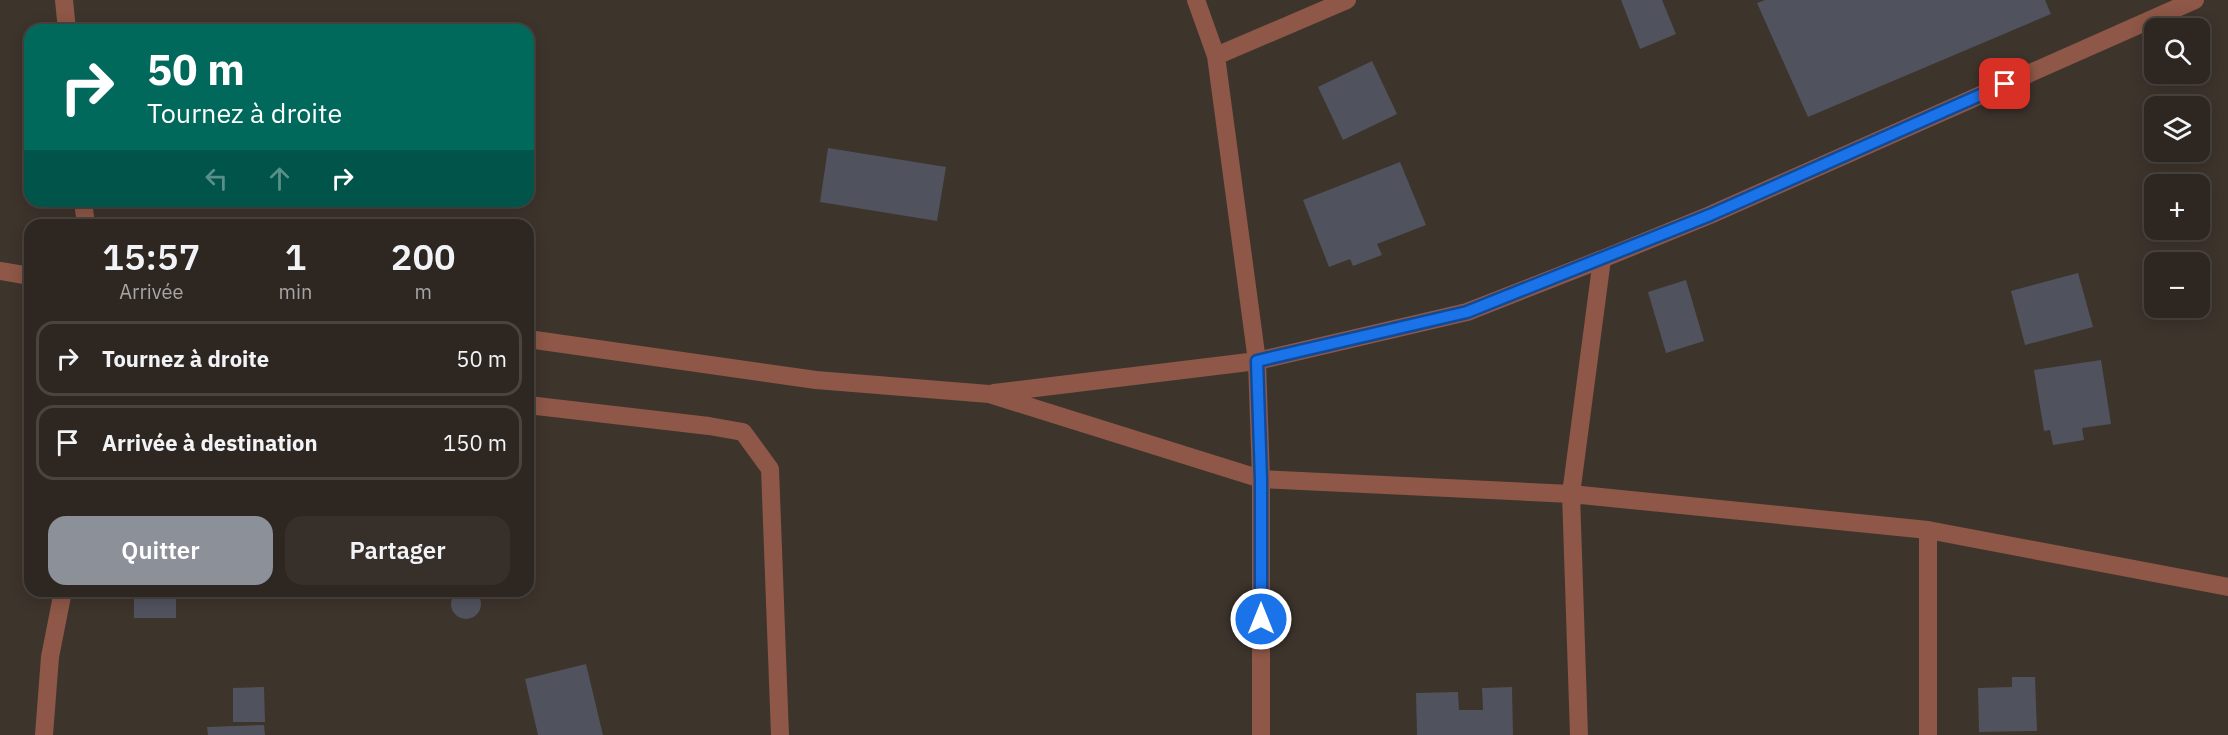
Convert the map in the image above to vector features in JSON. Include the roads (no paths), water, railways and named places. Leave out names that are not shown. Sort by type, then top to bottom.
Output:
[{"type":"street","points":[[64,0],[66,24]]},
{"type":"street","points":[[1196,0],[1215,56],[1257,361],[1261,479],[1261,735]]},
{"type":"street","points":[[1215,56],[1347,0]]},
{"type":"street","points":[[534,340],[816,380],[989,394],[1257,361],[1467,312],[1710,215],[2195,0]]},
{"type":"street","points":[[1579,735],[1571,494],[1602,259]]},
{"type":"street","points":[[0,272],[24,275]]},
{"type":"street","points":[[989,394],[1261,479],[1571,494],[1928,530],[2228,586]]},
{"type":"street","points":[[534,406],[743,432],[770,469],[780,735]]},
{"type":"street","points":[[1928,530],[1928,735]]},
{"type":"street","points":[[44,735],[50,657],[62,597]]}]
